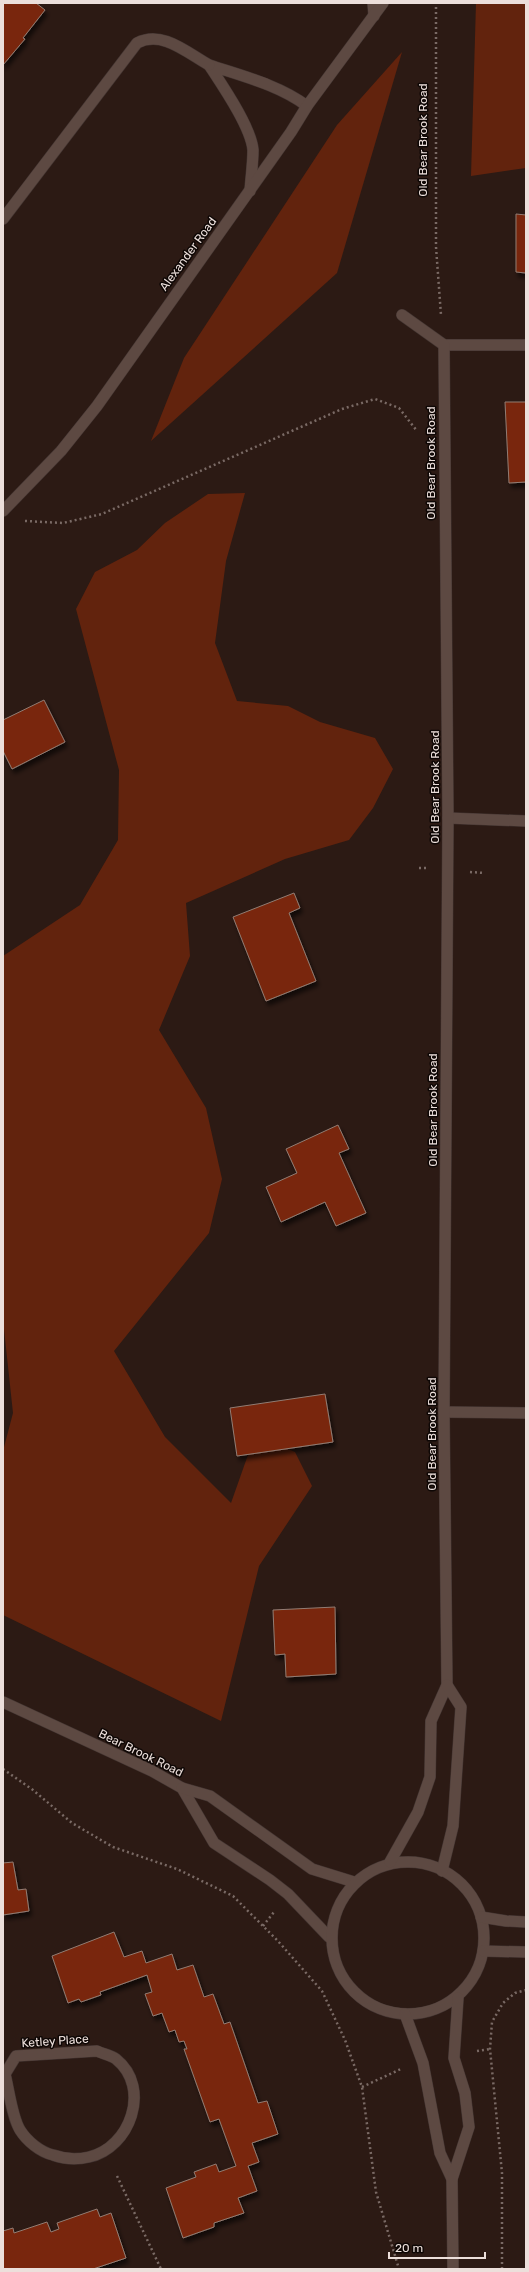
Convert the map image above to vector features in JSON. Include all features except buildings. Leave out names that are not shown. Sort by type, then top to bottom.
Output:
[{"type":"street","points":[[373,3],[374,16]]},
{"type":"street","name":"Alexander Road","points":[[3,511],[61,451],[97,406],[250,191],[307,106],[383,3]]},
{"type":"street","points":[[3,218],[137,43],[147,38],[162,39],[208,65],[280,90],[294,96],[307,106]]},
{"type":"street","points":[[208,65],[230,97],[253,149],[250,191]]},
{"type":"street","points":[[402,314],[444,345],[526,345]]},
{"type":"street","name":"Old Bear Brook Road","points":[[390,1862],[418,1812],[430,1777],[430,1721],[448,1685],[444,1412],[448,818],[444,345]]},
{"type":"street","points":[[448,818],[526,821]]},
{"type":"street","points":[[444,1412],[526,1413]]},
{"type":"street","points":[[442,1871],[453,1826],[461,1707],[448,1685]]},
{"type":"street","name":"Bear Brook Road","points":[[3,1702],[152,1771],[182,1788],[214,1843],[270,1880],[288,1894],[329,1937],[340,1975],[357,1995],[379,2009],[404,2014],[432,2013],[458,1998],[475,1973],[483,1951],[484,1934],[481,1917],[470,1894],[453,1876],[425,1863],[390,1862],[370,1870],[354,1882],[337,1908],[329,1937]]},
{"type":"street","points":[[182,1788],[210,1796],[312,1869],[354,1882]]},
{"type":"street","points":[[481,1917],[506,1921],[526,1922]]},
{"type":"street","points":[[483,1951],[526,1952]]},
{"type":"street","points":[[454,2269],[452,2179],[469,2127],[465,2094],[454,2058],[458,1998]]},
{"type":"street","points":[[404,2014],[423,2063],[440,2153],[452,2179]]},
{"type":"street","name":"Ketley Place","points":[[97,2051],[116,2058],[128,2072],[134,2089],[134,2110],[124,2133],[108,2148],[89,2157],[66,2159],[44,2153],[26,2138],[19,2128],[4,2071],[16,2056],[97,2051]]},
{"type":"path","name":"Old Bear Brook Road","points":[[436,7],[436,247],[444,345]]},
{"type":"path","points":[[23,521],[41,524],[63,524],[102,514],[342,409],[375,399],[399,408],[417,431]]},
{"type":"path","points":[[419,868],[426,868]]},
{"type":"path","points":[[469,872],[484,873]]},
{"type":"path","points":[[3,1769],[33,1790],[72,1823],[113,1846],[177,1869],[233,1896],[263,1926],[322,1991],[345,2040],[362,2087],[376,2192],[399,2269]]},
{"type":"path","points":[[263,1926],[276,1910]]},
{"type":"path","points":[[502,2269],[502,2173],[490,2049],[492,2022],[503,2003],[514,1993],[526,1990]]},
{"type":"path","points":[[476,2051],[490,2049]]},
{"type":"path","points":[[362,2087],[403,2068]]},
{"type":"path","points":[[117,2176],[161,2269]]},
{"type":"shaded area","points":[[476,3],[526,3],[526,168],[471,176]]},
{"type":"shaded area","points":[[402,52],[337,273],[151,441],[184,358],[337,125]]},
{"type":"shaded area","points":[[245,493],[226,561],[215,643],[237,701],[288,706],[320,722],[375,738],[393,769],[373,808],[349,840],[285,859],[186,903],[190,956],[159,1030],[206,1108],[222,1179],[209,1233],[114,1351],[165,1437],[231,1503],[255,1435],[295,1452],[312,1486],[259,1566],[221,1721],[3,1615],[3,1451],[13,1413],[3,1320],[3,956],[80,905],[118,840],[119,770],[76,609],[95,572],[137,550],[165,523],[208,494]]}]
